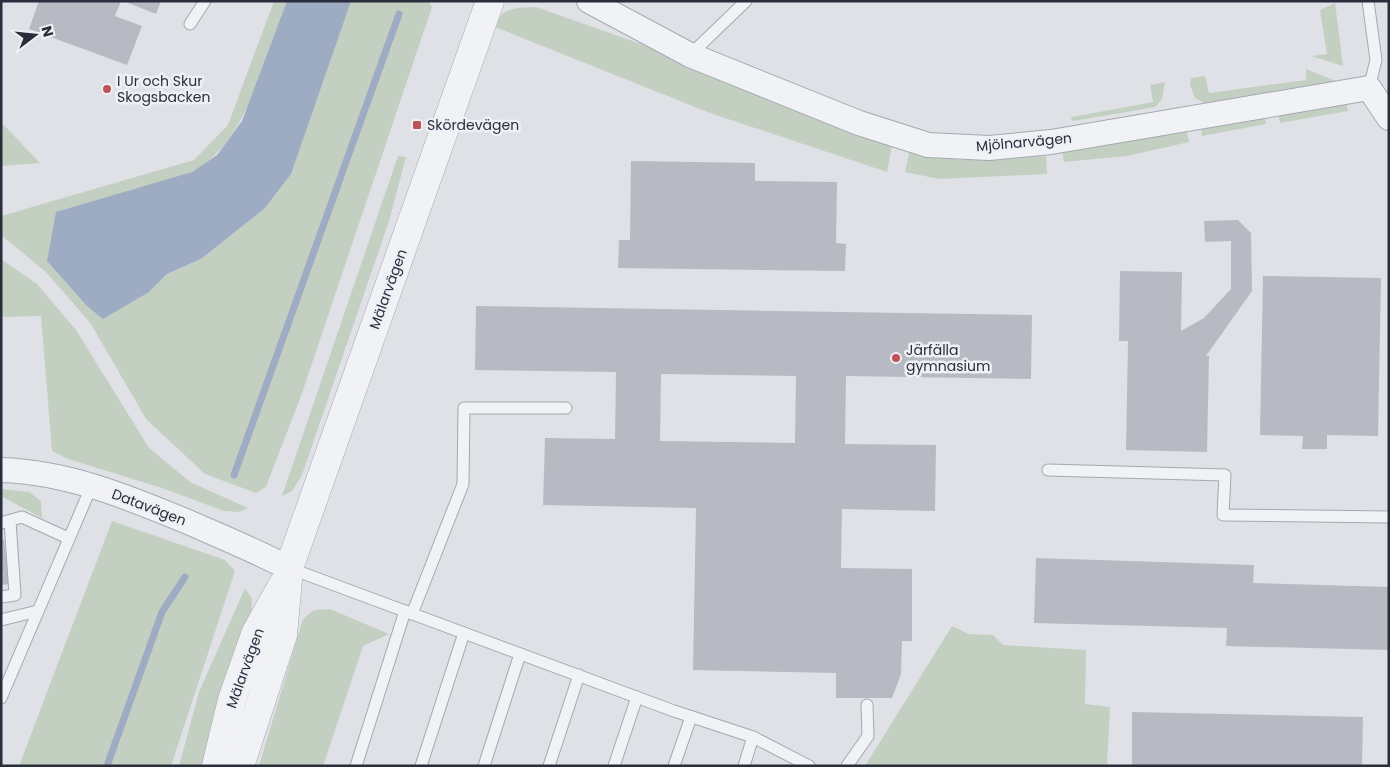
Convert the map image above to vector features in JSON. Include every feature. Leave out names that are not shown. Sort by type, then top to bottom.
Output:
[{"type":"street","name":"Mälarvägen","points":[[216,766],[232,700],[256,632],[288,572],[490,1]]},
{"type":"street","name":"Mjölnarvägen","points":[[589,1],[690,55],[859,123],[928,145],[989,148],[1051,142],[1369,88]]},
{"type":"street","points":[[1369,88],[1389,118]]},
{"type":"street","name":"Datavägen","points":[[1,470],[54,476],[92,486],[165,512],[256,551],[288,572]]},
{"type":"street","name":"Mälarvägen","points":[[240,766],[283,635],[288,572]]},
{"type":"lane","points":[[190,24],[206,1]]},
{"type":"lane","points":[[690,55],[746,1]]},
{"type":"lane","points":[[1368,1],[1376,60],[1369,88]]},
{"type":"lane","points":[[356,766],[409,613],[463,484],[464,408],[566,408]]},
{"type":"lane","points":[[1048,470],[1225,476],[1223,515],[1389,517]]},
{"type":"lane","points":[[1,698],[68,538],[92,486]]},
{"type":"lane","points":[[1,597],[15,595],[5,522],[22,517],[68,538]]},
{"type":"lane","points":[[288,572],[409,613],[691,717],[753,737],[809,766]]},
{"type":"lane","points":[[1,620],[38,611]]},
{"type":"lane","points":[[421,766],[464,633]]},
{"type":"lane","points":[[484,766],[520,654]]},
{"type":"lane","points":[[549,766],[579,675]]},
{"type":"lane","points":[[614,766],[637,697]]},
{"type":"lane","points":[[847,766],[868,736],[867,705]]},
{"type":"lane","points":[[674,766],[691,717]]},
{"type":"lane","points":[[744,766],[753,737]]},
{"type":"green space","points":[[274,1],[287,1],[252,96],[241,120],[227,141],[211,158],[193,171],[169,180],[127,191],[149,292],[167,274],[201,259],[264,209],[351,1],[428,1],[432,7],[302,393],[266,487],[256,493],[205,474],[146,419],[91,324],[46,272],[1,235],[1,216],[194,160],[228,125]]},
{"type":"green space","points":[[1335,3],[1343,66],[1311,56],[1327,54],[1320,10]]},
{"type":"green space","points":[[536,7],[641,44],[892,146],[887,172],[710,113],[495,27],[501,15],[506,12],[517,8]]},
{"type":"green space","points":[[1306,69],[1343,84],[1208,105],[1195,98],[1190,85],[1191,78],[1205,76],[1209,93],[1306,80]]},
{"type":"green space","points":[[1165,82],[1162,99],[1155,107],[1071,120],[1072,117],[1153,102],[1150,85]]},
{"type":"green space","points":[[1346,102],[1348,111],[1280,123],[1278,114]]},
{"type":"green space","points":[[1265,116],[1266,124],[1202,136],[1201,127]]},
{"type":"green space","points":[[1,122],[40,163],[1,166]]},
{"type":"green space","points":[[1186,128],[1189,142],[1127,156],[1064,162],[1062,148]]},
{"type":"green space","points":[[910,149],[959,160],[1046,156],[1047,174],[939,179],[905,172]]},
{"type":"green space","points":[[398,156],[406,157],[389,221],[302,475],[292,491],[282,496]]},
{"type":"green space","points":[[1,259],[37,284],[76,330],[149,448],[190,482],[248,508],[239,512],[224,511],[162,488],[68,459],[52,451],[41,316],[1,317]]},
{"type":"green space","points":[[1,489],[29,492],[41,501],[42,518],[1,496]]},
{"type":"green space","points":[[112,521],[225,560],[235,571],[171,766],[19,766]]},
{"type":"green space","points":[[245,588],[252,599],[251,618],[204,766],[179,766],[199,692]]},
{"type":"green space","points":[[330,609],[389,634],[363,646],[323,766],[259,766],[303,619],[314,610]]},
{"type":"green space","points":[[952,626],[969,634],[993,635],[1003,645],[1086,650],[1085,704],[1110,707],[1107,766],[865,766]]},
{"type":"water","points":[[287,1],[351,1],[291,174],[264,209],[201,259],[167,274],[149,292],[103,319],[87,306],[47,261],[56,212],[192,172],[217,155],[242,121]]},
{"type":"building","points":[[39,1],[121,1],[115,16],[142,26],[127,65],[29,29]]},
{"type":"building","points":[[123,1],[161,1],[156,14]]},
{"type":"building","points":[[631,161],[755,163],[755,181],[837,182],[836,243],[846,244],[845,271],[618,268],[619,240],[630,240]]},
{"type":"building","points":[[1238,220],[1251,233],[1252,291],[1206,356],[1209,356],[1207,452],[1126,450],[1128,341],[1119,341],[1120,271],[1182,272],[1181,331],[1204,318],[1231,289],[1231,241],[1205,242],[1204,221]]},
{"type":"building","points":[[1263,276],[1381,278],[1378,436],[1327,435],[1327,449],[1302,449],[1303,436],[1260,435]]},
{"type":"building","points":[[476,306],[1032,315],[1031,379],[846,376],[845,444],[936,445],[935,511],[842,509],[841,568],[912,569],[912,641],[902,641],[901,674],[892,698],[836,698],[836,673],[693,670],[696,508],[543,505],[545,438],[615,439],[616,372],[475,370]],"holes":[[[661,374],[796,376],[795,443],[660,441]]]},
{"type":"building","points":[[1,540],[4,540],[9,584],[1,585]]},
{"type":"building","points":[[1036,558],[1254,565],[1253,583],[1389,587],[1389,650],[1226,646],[1227,628],[1034,623]]},
{"type":"building","points":[[1132,712],[1363,717],[1362,766],[1132,766]]},
{"type":"waterway","points":[[234,475],[399,14]]},
{"type":"waterway","points":[[107,766],[162,612],[185,577]]},
{"type":"place","name":"I Ur och Skur Skogsbacken","points":[[107,89]]},
{"type":"place","name":"Skördevägen","points":[[417,125]]},
{"type":"place","name":"Järfälla gymnasium","points":[[896,358]]}]
